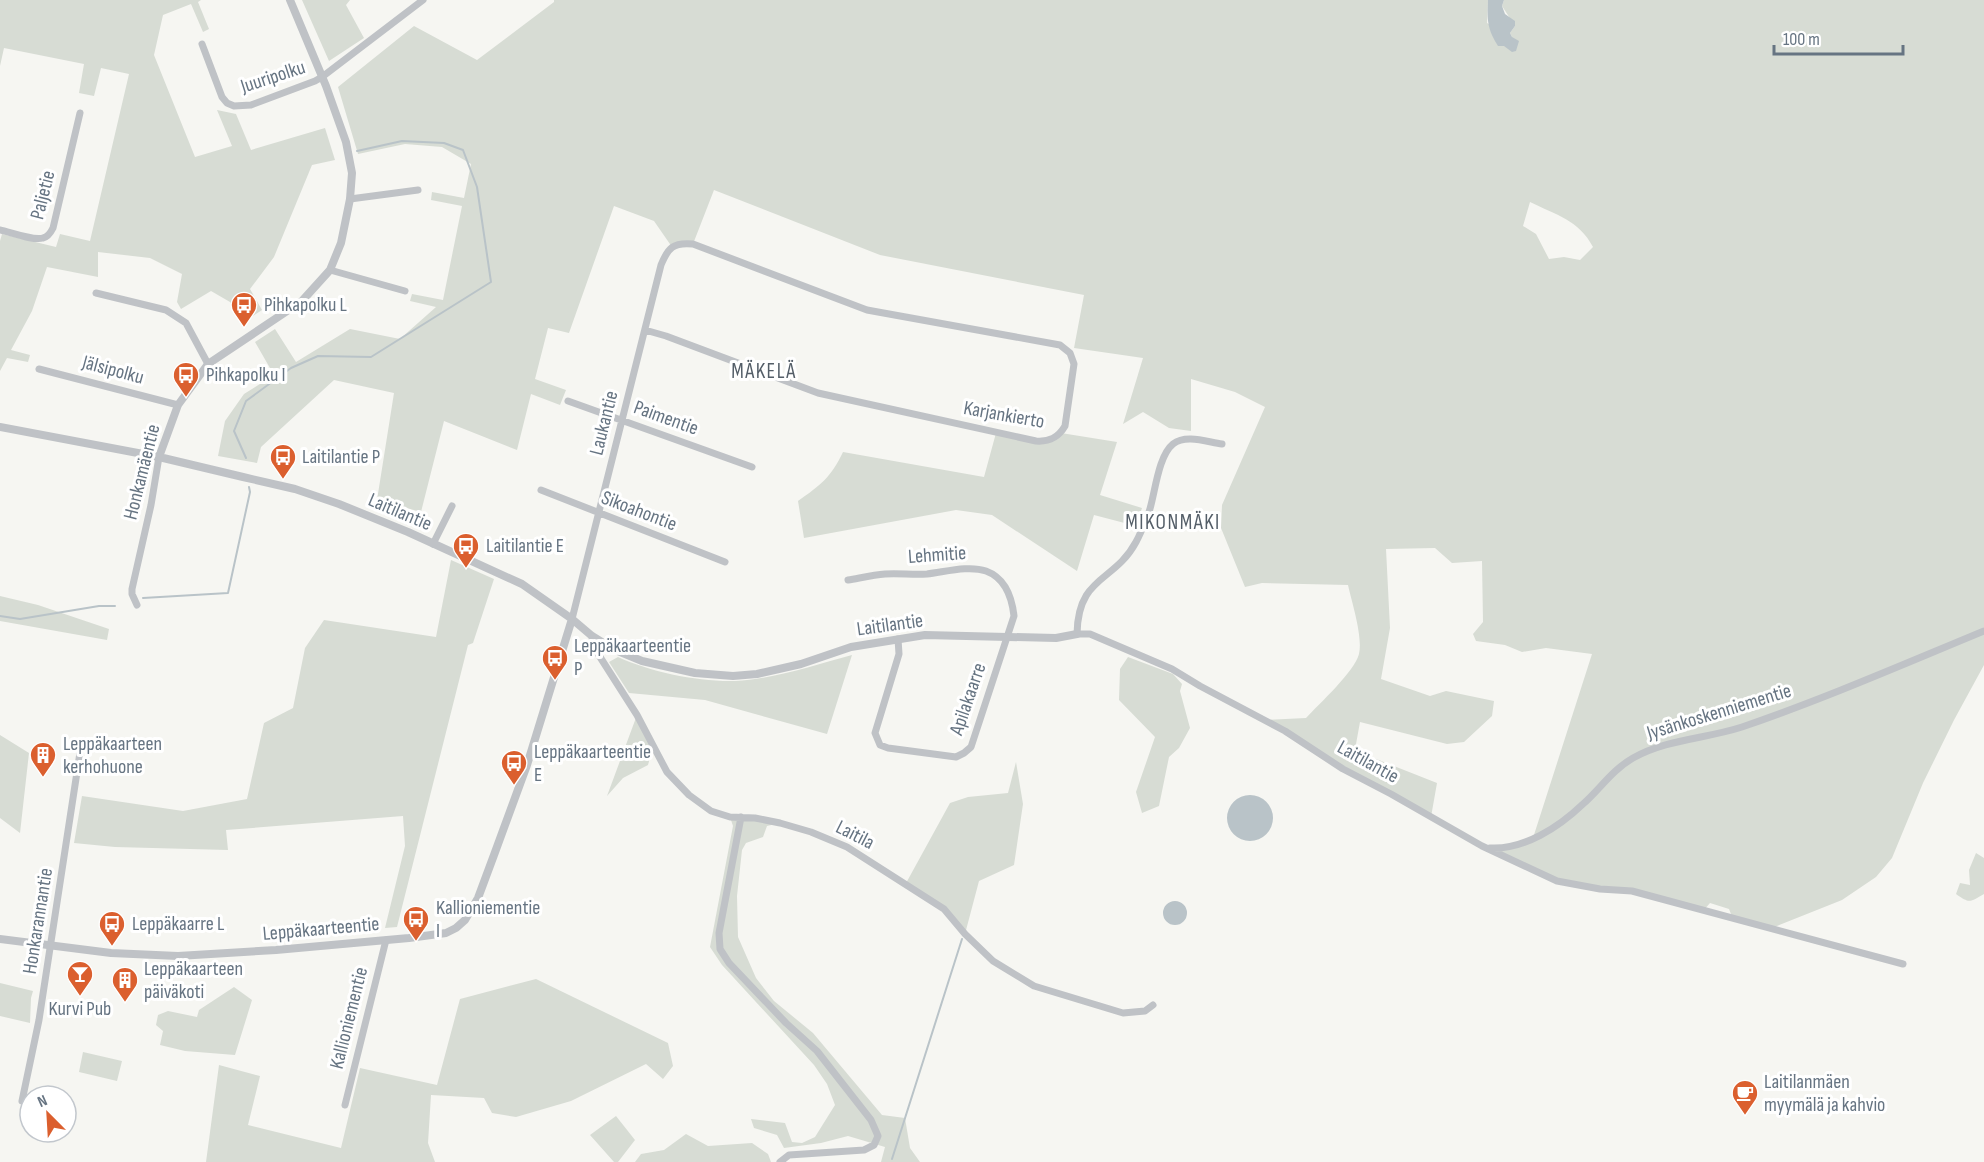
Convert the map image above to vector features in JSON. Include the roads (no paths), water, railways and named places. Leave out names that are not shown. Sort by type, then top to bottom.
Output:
[{"type":"street","name":"Honkamäentie","points":[[137,605],[132,589],[159,457],[178,405],[208,364],[302,301],[330,270],[341,243],[350,199],[352,173],[346,142],[290,0]]},
{"type":"street","points":[[322,77],[423,0]]},
{"type":"street","name":"Juuripolku","points":[[202,44],[222,97],[234,106],[251,105],[322,77]]},
{"type":"street","name":"Paljetie","points":[[0,230],[34,238],[44,238],[50,234],[80,113]]},
{"type":"street","points":[[350,199],[418,190]]},
{"type":"street","name":"Laukantie","points":[[572,619],[661,265],[672,247],[681,243]]},
{"type":"street","name":"Karjankierto","points":[[645,330],[818,393],[1043,442],[1054,439],[1065,426],[1074,364],[1070,353],[1059,345],[867,310],[693,244],[681,243]]},
{"type":"street","points":[[330,270],[405,291]]},
{"type":"street","points":[[96,292],[166,310],[186,323],[208,364]]},
{"type":"street","name":"Jälsipolku","points":[[39,369],[178,405]]},
{"type":"street","name":"Paimentie","points":[[568,400],[752,467]]},
{"type":"street","name":"Laitilantie","points":[[0,427],[159,457],[295,489],[344,506],[522,584],[613,649],[642,661],[695,673],[733,676],[757,674],[801,664],[851,647],[925,635],[1056,638],[1090,634],[1172,669],[1285,731],[1343,769],[1482,846],[1557,881],[1600,889],[1632,891],[1903,963]]},
{"type":"street","points":[[1077,634],[1077,618],[1086,594],[1100,578],[1128,556],[1137,540],[1149,512],[1164,458],[1172,445],[1186,439],[1222,444]]},
{"type":"street","name":"Sikoahontie","points":[[541,490],[725,562]]},
{"type":"street","points":[[434,544],[452,506]]},
{"type":"street","name":"Lehmitie","points":[[848,580],[883,574],[925,574],[977,569],[988,572],[995,576],[1006,589],[1012,602],[1014,616],[1006,637]]},
{"type":"street","name":"Leppäkaarteentie","points":[[0,939],[111,953],[178,956],[386,940],[446,933],[456,928],[465,920],[478,898],[527,765],[572,619]]},
{"type":"street","name":"Jysänkoskenniementie","points":[[1482,846],[1500,848],[1516,846],[1542,833],[1583,804],[1623,764],[1654,747],[1739,728],[1828,695],[1984,631]]},
{"type":"street","name":"Laitila","points":[[592,636],[593,646],[637,715],[667,772],[689,795],[711,811],[730,817],[780,823],[811,832],[847,847],[944,909],[965,934],[993,961],[1034,986],[1123,1013],[1145,1011],[1153,1005]]},
{"type":"street","name":"Apilakaarre","points":[[898,639],[899,654],[875,733],[880,745],[956,757],[971,747],[1006,637]]},
{"type":"street","name":"Honkarannantie","points":[[26,1084],[39,1020],[81,746]]},
{"type":"street","points":[[741,817],[719,933],[720,949],[736,971],[817,1052],[871,1120],[878,1136],[874,1145],[864,1150],[789,1155],[780,1162]]},
{"type":"street","name":"Kallioniementie","points":[[345,1105],[386,940]]},
{"type":"waterway","points":[[246,458],[234,431],[246,401],[291,368],[318,356],[371,357],[491,282],[477,187],[463,150],[444,143],[402,141],[357,151]]},
{"type":"waterway","points":[[143,598],[228,593],[250,492],[249,487]]},
{"type":"waterway","points":[[0,616],[20,619],[99,606],[115,606]]},
{"type":"waterway","points":[[892,1159],[962,939]]},
{"type":"place","name":"Pihkapolku L","points":[[244,328]]},
{"type":"place","name":"Pihkapolku I","points":[[186,398]]},
{"type":"place","name":"Laitilantie P","points":[[283,480]]},
{"type":"place","name":"Laitilantie E","points":[[466,569]]},
{"type":"place","name":"Leppäkaarteentie P","points":[[555,681]]},
{"type":"place","name":"Leppäkaarteen kerhohuone","points":[[43,778]]},
{"type":"place","name":"Leppäkaarteentie E","points":[[514,786]]},
{"type":"place","name":"Kallioniementie I","points":[[416,942]]},
{"type":"place","name":"Leppäkaarre L","points":[[112,947]]},
{"type":"place","name":"Kurvi Pub","points":[[80,997]]},
{"type":"place","name":"Leppäkaarteen päiväkoti","points":[[125,1003]]},
{"type":"place","name":"Laitilanmäen myymälä ja kahvio","points":[[1745,1116]]},
{"type":"district","name":"MÄKELÄ","points":[[764,371]]},
{"type":"district","name":"MIKONMÄKI","points":[[1173,522]]}]
